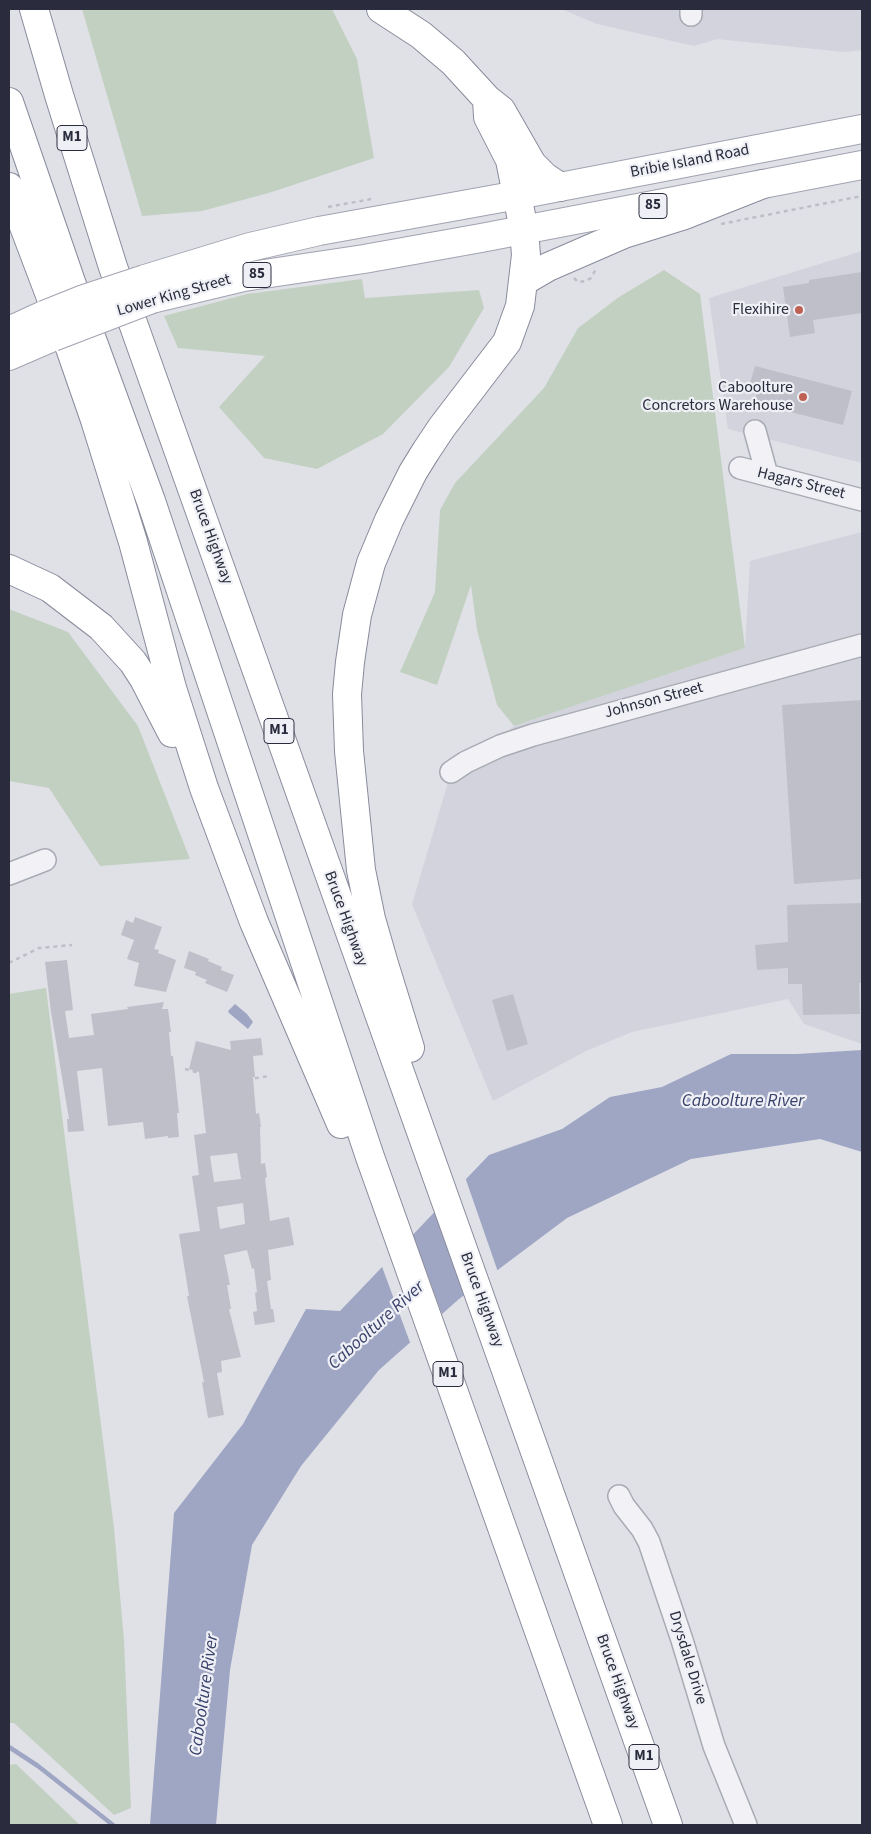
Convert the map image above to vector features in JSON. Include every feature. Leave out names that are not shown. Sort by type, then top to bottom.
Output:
[{"type":"main road","name":"Bruce Highway","points":[[34,9],[59,95],[114,267],[668,1825]]},
{"type":"main road","points":[[381,9],[422,35],[466,74],[487,99],[501,110],[532,164],[545,177],[560,187]]},
{"type":"main road","points":[[423,1136],[428,1104],[371,919],[361,870],[349,751],[346,694],[357,615],[371,564],[389,520],[413,472],[437,435],[507,342],[520,306],[524,281],[526,240],[510,160],[488,117],[487,99]]},
{"type":"main road","name":"M1","points":[[9,102],[68,274],[154,510],[370,1157],[608,1825]]},
{"type":"main road","name":"Bribie Island Road","points":[[518,196],[862,128]]},
{"type":"main road","name":"85","points":[[524,230],[862,165]]},
{"type":"main road","points":[[524,281],[548,267],[624,234],[682,216],[763,184]]},
{"type":"main road","points":[[9,187],[95,420],[131,534],[172,688],[204,788],[254,922],[344,1129],[370,1157]]},
{"type":"main road","name":"Lower King Street","points":[[149,289],[242,250],[319,231],[518,196]]},
{"type":"main road","name":"Lower King Street","points":[[9,356],[84,299],[364,259],[524,230]]},
{"type":"main road","name":"Lower King Street","points":[[9,331],[49,326]]},
{"type":"main road","points":[[9,569],[31,578],[69,602],[101,627],[120,648],[144,679],[162,712],[187,768],[204,788]]},
{"type":"street","points":[[755,431],[767,476]]},
{"type":"street","name":"Hagars Street","points":[[740,468],[862,500]]},
{"type":"street","name":"Johnson Street","points":[[451,772],[466,762],[500,746],[533,734],[862,644]]},
{"type":"street","points":[[9,874],[45,860]]},
{"type":"street","name":"Drysdale Drive","points":[[619,1496],[649,1542],[682,1640],[714,1746],[746,1825]]},
{"type":"path","points":[[9,963],[39,948],[72,945]]},
{"type":"path","points":[[185,1069],[232,1082],[269,1076]]},
{"type":"shaded area","points":[[561,9],[862,9],[862,50],[844,52],[717,39],[694,46],[597,24]]},
{"type":"shaded area","points":[[862,251],[862,463],[728,429],[709,298]]},
{"type":"shaded area","points":[[862,532],[862,1044],[804,1024],[788,999],[632,1032],[586,1051],[493,1101],[412,904],[449,779],[514,726],[745,648],[750,561]]},
{"type":"green space","points":[[82,9],[332,9],[357,59],[374,158],[272,192],[202,211],[142,216]]},
{"type":"green space","points":[[664,270],[700,294],[745,648],[514,726],[497,705],[477,630],[471,585],[437,685],[400,672],[435,592],[440,510],[455,483],[544,388],[578,328],[619,297]]},
{"type":"green space","points":[[362,279],[365,298],[479,290],[484,308],[449,367],[383,434],[317,469],[264,458],[219,407],[265,356],[178,348],[164,316],[247,294]]},
{"type":"green space","points":[[9,609],[68,632],[138,726],[190,859],[100,866],[49,788],[9,781]]},
{"type":"green space","points":[[46,988],[114,1528],[124,1640],[131,1808],[114,1815],[14,1723],[9,1723],[9,994]]},
{"type":"green space","points":[[16,1764],[80,1825],[9,1825],[9,1765]]},
{"type":"water","points":[[235,1004],[253,1022],[248,1029],[229,1013],[228,1011]]},
{"type":"water","name":"Caboolture River","points":[[862,1050],[862,1152],[820,1139],[691,1159],[567,1218],[459,1299],[379,1370],[301,1466],[252,1545],[230,1670],[216,1825],[150,1825],[174,1513],[243,1424],[306,1309],[340,1311],[489,1155],[562,1129],[610,1097],[662,1087],[731,1054],[797,1054]]},
{"type":"pier","points":[[465,1177],[498,1272],[466,1297],[434,1209]]},
{"type":"pier","points":[[412,1232],[443,1317],[411,1345],[381,1264]]},
{"type":"building","points":[[862,272],[862,313],[813,320],[815,333],[790,337],[783,287],[809,283],[809,280]]},
{"type":"building","points":[[755,366],[852,391],[843,425],[754,403],[758,389],[749,387]]},
{"type":"building","points":[[862,700],[862,879],[794,884],[782,705]]},
{"type":"building","points":[[862,903],[862,983],[859,983],[860,1014],[803,1015],[802,984],[788,984],[788,968],[757,970],[755,945],[788,942],[787,905]]},
{"type":"building","points":[[135,917],[162,927],[154,949],[159,950],[158,953],[176,960],[166,992],[134,986],[139,963],[127,959],[134,940],[121,935],[126,920],[133,923]]},
{"type":"building","points":[[189,951],[209,959],[208,961],[222,967],[221,970],[234,975],[227,992],[205,983],[207,980],[195,975],[196,972],[184,968]]},
{"type":"building","points":[[67,960],[73,1010],[65,1011],[69,1038],[94,1035],[91,1014],[164,1002],[162,1009],[168,1009],[171,1032],[169,1032],[179,1113],[177,1113],[179,1137],[168,1138],[168,1136],[145,1139],[143,1122],[108,1126],[102,1068],[77,1071],[84,1131],[68,1132],[67,1119],[69,1119],[51,1012],[45,962]]},
{"type":"building","points":[[513,994],[528,1044],[507,1051],[492,1000]]},
{"type":"building","points":[[261,1038],[263,1055],[253,1056],[255,1077],[253,1077],[256,1114],[259,1113],[261,1127],[261,1164],[265,1163],[270,1221],[289,1217],[294,1245],[268,1250],[271,1280],[267,1281],[275,1322],[255,1325],[253,1312],[257,1311],[255,1293],[257,1292],[254,1268],[252,1269],[247,1250],[224,1255],[230,1285],[227,1285],[231,1309],[229,1309],[241,1357],[221,1361],[222,1372],[217,1373],[224,1415],[208,1418],[202,1382],[204,1382],[187,1296],[189,1296],[179,1234],[200,1231],[192,1176],[199,1175],[194,1135],[206,1133],[199,1072],[189,1069],[196,1041],[231,1050],[230,1041]],"holes":[[[237,1153],[241,1179],[214,1182],[210,1156]],[[243,1203],[245,1224],[220,1229],[217,1207]]]},
{"type":"waterway","points":[[9,1747],[38,1766],[113,1825]]},
{"type":"place","name":"Flexihire","points":[[799,310]]},
{"type":"place","name":"Caboolture Concretors Warehouse","points":[[803,397]]}]
